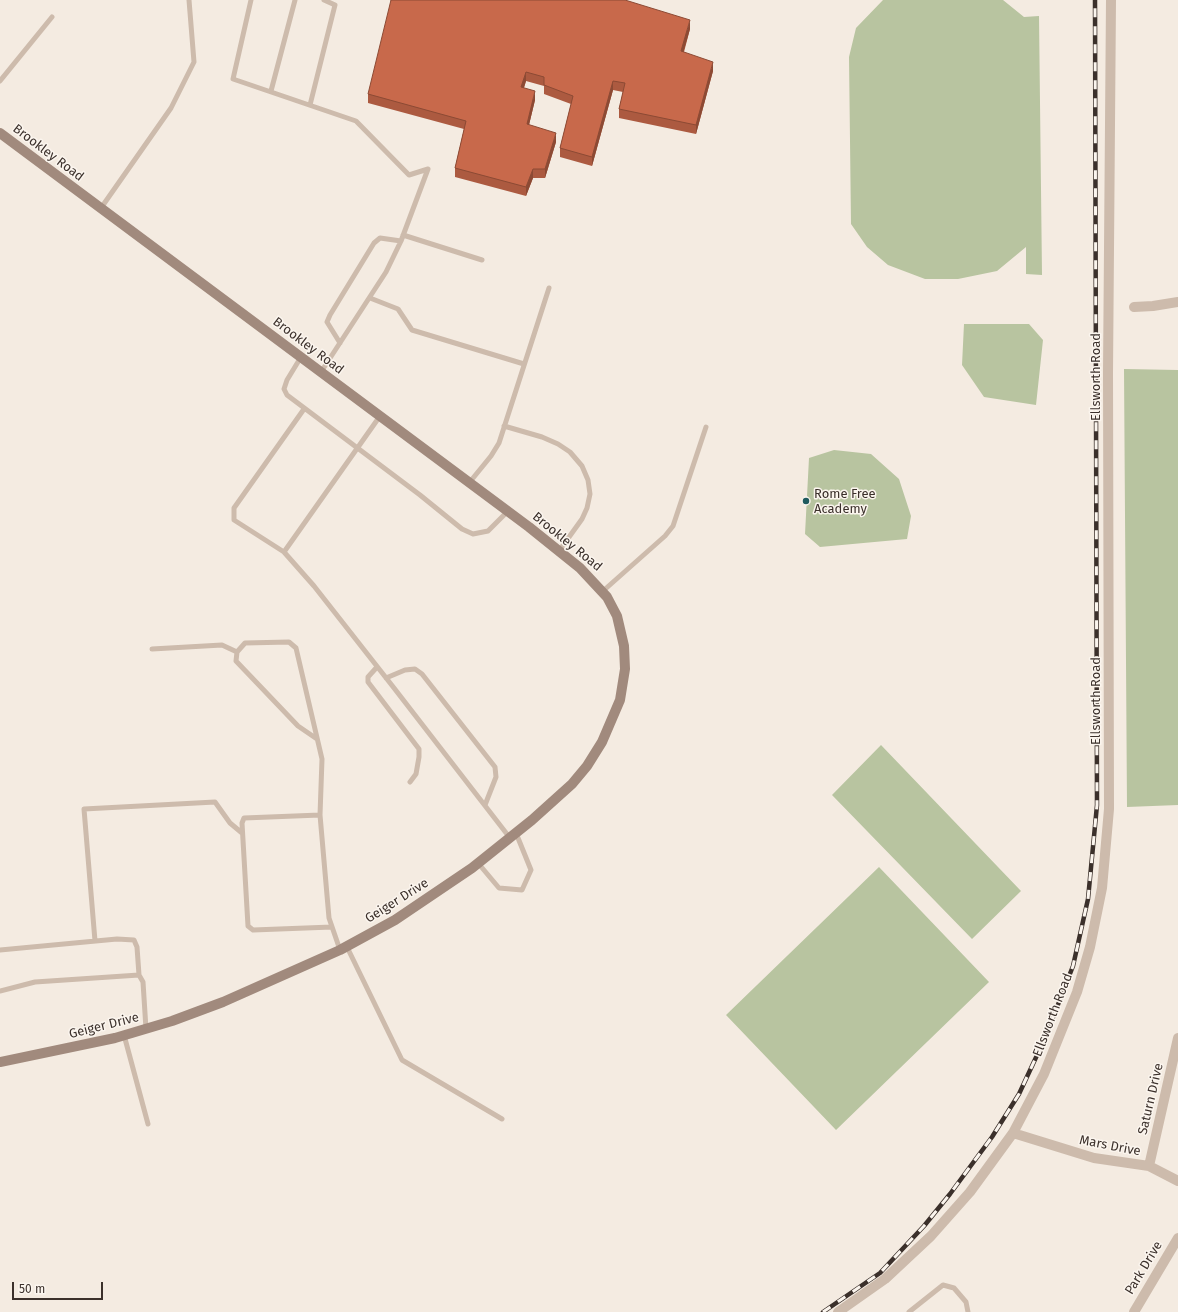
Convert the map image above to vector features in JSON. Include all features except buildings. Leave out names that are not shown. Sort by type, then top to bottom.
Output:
[{"type":"street","name":"Ellsworth Road","points":[[838,1312],[885,1279],[931,1236],[970,1192],[1013,1133],[1044,1074],[1077,992],[1090,947],[1102,888],[1108,829],[1110,0]]},
{"type":"street","name":"Brookley Road","points":[[0,134],[508,511],[559,551],[600,587]]},
{"type":"street","points":[[1134,306],[1153,306],[1178,302]]},
{"type":"street","name":"Geiger Drive","points":[[0,1062],[124,1035],[146,1029],[223,1002],[343,948],[394,920],[478,863],[572,784],[587,766],[602,742],[620,700],[626,669],[624,646],[617,616],[600,587]]},
{"type":"street","name":"Saturn Drive","points":[[1148,1166],[1178,1038]]},
{"type":"street","name":"Mars Drive","points":[[1013,1133],[1094,1158],[1148,1166],[1178,1181]]},
{"type":"street","name":"Park Drive","points":[[1134,1312],[1178,1238]]},
{"type":"lane","points":[[101,208],[171,108],[194,62],[189,0]]},
{"type":"lane","points":[[251,0],[233,79],[356,121],[409,175],[428,169],[401,241],[386,272],[321,372]]},
{"type":"lane","points":[[271,91],[295,0]]},
{"type":"lane","points":[[310,105],[335,5],[324,0]]},
{"type":"lane","points":[[0,81],[52,17]]},
{"type":"lane","points":[[403,235],[482,260]]},
{"type":"lane","points":[[340,343],[327,322],[330,315],[374,243],[380,238],[401,241]]},
{"type":"lane","points":[[469,483],[491,456],[499,443],[549,288]]},
{"type":"lane","points":[[370,298],[398,309],[412,330],[524,364]]},
{"type":"lane","points":[[301,357],[287,380],[284,389],[287,395],[462,529],[473,534],[488,531],[508,511]]},
{"type":"lane","points":[[304,409],[234,508],[234,520],[284,552],[314,586],[485,805],[513,835],[531,870],[522,890],[499,888],[478,863]]},
{"type":"lane","points":[[284,552],[380,416]]},
{"type":"lane","points":[[504,426],[542,437],[558,444],[570,452],[582,466],[589,487],[587,508],[582,519],[559,551]]},
{"type":"lane","points":[[600,587],[665,536],[673,526],[706,427]]},
{"type":"lane","points":[[317,739],[298,726],[236,661],[237,652],[245,643],[289,642],[296,648],[322,758],[320,815],[329,918],[332,927],[402,1060],[421,1073],[502,1119]]},
{"type":"lane","points":[[152,649],[222,645],[237,652]]},
{"type":"lane","points":[[377,667],[368,677],[368,682],[419,749],[416,774],[410,782]]},
{"type":"lane","points":[[386,678],[410,669],[415,669],[422,674],[495,767],[496,777],[485,805]]},
{"type":"lane","points":[[95,941],[84,809],[214,802],[230,823],[242,833]]},
{"type":"lane","points":[[320,815],[244,818],[242,823],[242,833],[248,926],[253,930],[332,927]]},
{"type":"lane","points":[[0,950],[117,939],[134,940],[137,947],[139,975],[143,982],[146,1029]]},
{"type":"lane","points":[[0,991],[35,982],[139,975]]},
{"type":"lane","points":[[124,1035],[148,1124]]},
{"type":"lane","points":[[909,1312],[943,1285],[954,1288],[966,1302],[968,1312]]},
{"type":"green space","points":[[883,0],[1003,0],[1024,17],[1039,16],[1042,275],[1026,274],[1026,247],[997,271],[958,279],[925,279],[888,265],[867,247],[851,224],[849,57],[856,28]]},
{"type":"green space","points":[[964,324],[1029,324],[1043,340],[1036,405],[984,397],[962,365]]},
{"type":"green space","points":[[1124,369],[1178,370],[1178,805],[1127,807]]},
{"type":"green space","points":[[834,450],[871,454],[899,479],[911,516],[907,539],[820,547],[805,534],[809,458]]},
{"type":"green space","points":[[881,745],[1021,891],[972,939],[832,795]]},
{"type":"green space","points":[[879,867],[989,982],[836,1130],[726,1015]]},
{"type":"railway","points":[[823,1312],[880,1273],[924,1226],[950,1194],[992,1137],[1019,1094],[1045,1038],[1073,966],[1088,899],[1097,805],[1095,0]]},
{"type":"place","name":"Rome Free Academy","points":[[806,501]]}]
